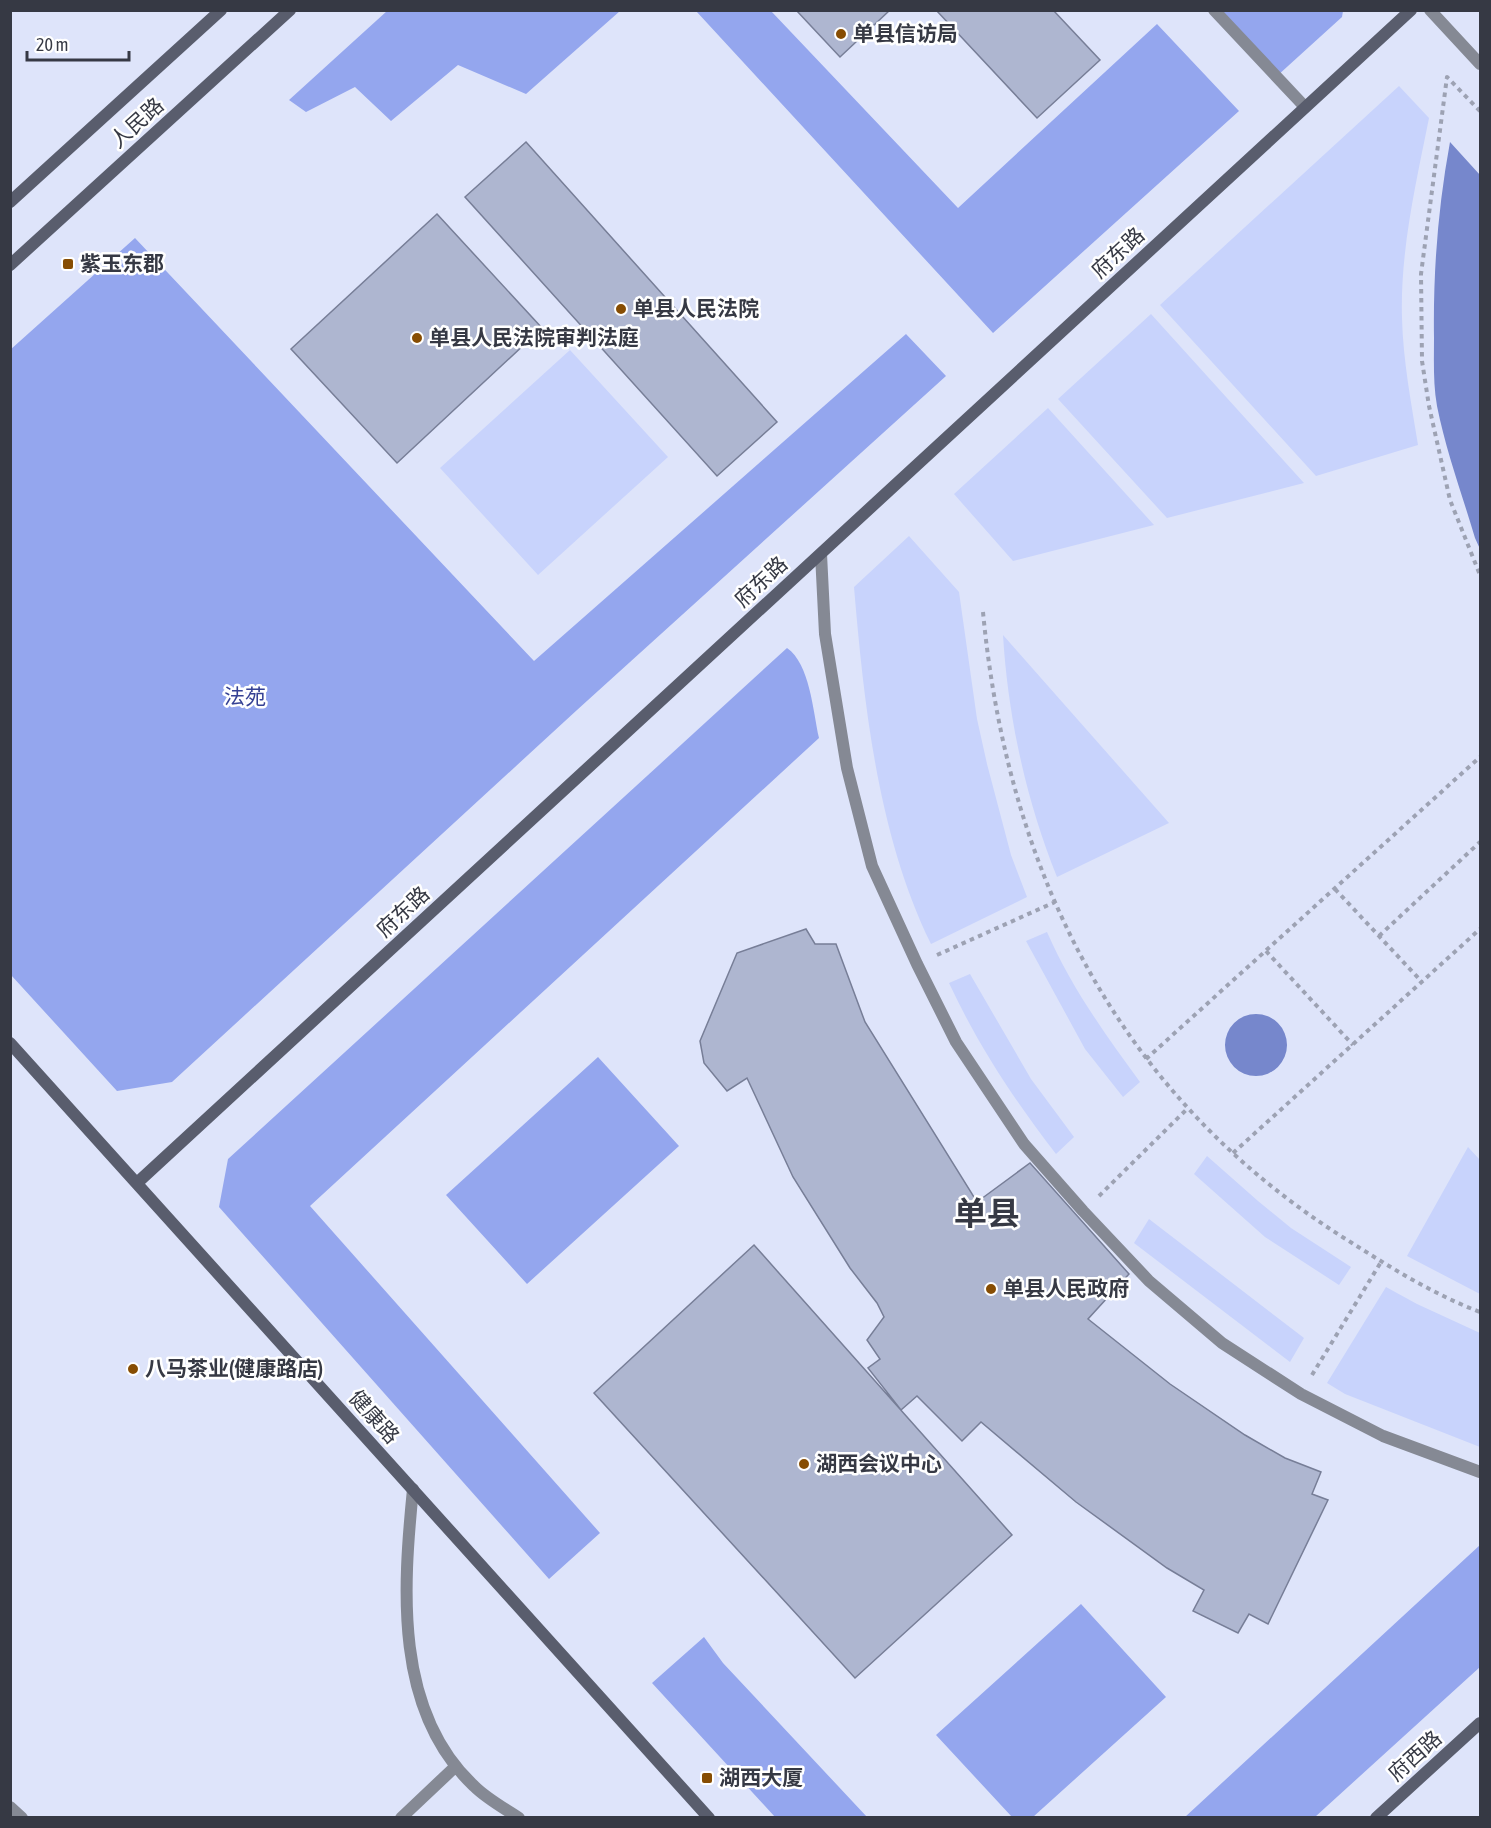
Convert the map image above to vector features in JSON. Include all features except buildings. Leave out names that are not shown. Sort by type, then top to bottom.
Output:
[{"type":"street","name":"人民路","points":[[10,202],[221,10]]},
{"type":"street","name":"人民路","points":[[10,265],[290,10]]},
{"type":"street","points":[[1214,10],[1305,107]]},
{"type":"street","name":"府东路","points":[[137,1183],[1412,10]]},
{"type":"street","points":[[1430,10],[1480,64]]},
{"type":"street","points":[[820,554],[825,634],[848,768],[872,866],[956,1042],[1018,1135],[1083,1211],[1149,1281],[1222,1343],[1301,1394],[1383,1436],[1480,1472]]},
{"type":"street","name":"健康路","points":[[10,1043],[709,1818]]},
{"type":"street","points":[[413,1489],[408,1552],[409,1643],[418,1689],[436,1737],[456,1766],[474,1787],[519,1818]]},
{"type":"street","name":"府西路","points":[[1376,1818],[1480,1722]]},
{"type":"street","points":[[401,1818],[456,1766]]},
{"type":"street","points":[[10,1807],[22,1818]]},
{"type":"path","points":[[1480,111],[1447,76],[1421,274],[1422,361],[1431,418],[1449,500],[1480,575]]},
{"type":"path","points":[[983,612],[992,683],[1010,773],[1033,847],[1054,902],[1096,985],[1146,1059],[1188,1108],[1233,1154],[1290,1202],[1381,1262],[1480,1312]]},
{"type":"path","points":[[1146,1059],[1480,757]]},
{"type":"path","points":[[1379,936],[1480,842]]},
{"type":"path","points":[[1335,888],[1422,982]]},
{"type":"path","points":[[917,964],[1054,902]]},
{"type":"path","points":[[1233,1154],[1480,929]]},
{"type":"path","points":[[1266,951],[1353,1045]]},
{"type":"path","points":[[1083,1211],[1188,1108]]},
{"type":"path","points":[[1301,1394],[1381,1262]]},
{"type":"shaded area","points":[[1399,86],[1429,118],[1406,242],[1402,293],[1404,350],[1418,445],[1316,476],[1160,305]]},
{"type":"shaded area","points":[[1450,142],[1480,175],[1480,549],[1450,456],[1435,389],[1435,264],[1439,215]]},
{"type":"shaded area","points":[[1151,314],[1304,483],[1167,518],[1058,399]]},
{"type":"shaded area","points":[[570,350],[668,457],[538,575],[440,468]]},
{"type":"shaded area","points":[[1048,408],[1154,525],[1013,561],[954,494]]},
{"type":"shaded area","points":[[909,536],[959,592],[977,719],[987,764],[1011,855],[1027,897],[931,944],[898,859],[876,769],[863,677],[854,587]]},
{"type":"shaded area","points":[[1003,635],[1169,823],[1057,877],[1036,818],[1020,758],[1009,697]]},
{"type":"shaded area","points":[[1047,932],[1078,991],[1140,1082],[1123,1097],[1085,1049],[1026,941]]},
{"type":"shaded area","points":[[970,974],[1031,1079],[1074,1137],[1056,1154],[998,1072],[972,1029],[949,983]]},
{"type":"shaded area","points":[[1250,1014],[1262,1014],[1278,1023],[1285,1033],[1287,1045],[1285,1057],[1278,1067],[1262,1076],[1250,1076],[1239,1071],[1230,1062],[1225,1051],[1225,1039],[1230,1028],[1239,1019]]},
{"type":"shaded area","points":[[1468,1147],[1480,1160],[1480,1294],[1407,1256]]},
{"type":"shaded area","points":[[1207,1156],[1291,1228],[1351,1267],[1339,1285],[1265,1237],[1194,1174]]},
{"type":"shaded area","points":[[1149,1219],[1304,1338],[1290,1362],[1134,1243]]},
{"type":"shaded area","points":[[1386,1287],[1480,1333],[1480,1447],[1345,1394],[1327,1383]]},
{"type":"green space","points":[[387,11],[620,11],[526,94],[458,65],[391,121],[355,87],[306,112],[289,100]]},
{"type":"green space","points":[[696,11],[771,11],[958,208],[1157,24],[1239,111],[993,333]]},
{"type":"green space","points":[[1214,11],[1343,11],[1342,17],[1277,76]]},
{"type":"green space","name":"法苑","points":[[135,238],[534,661],[906,334],[946,376],[577,710],[172,1082],[117,1091],[11,975],[10,350]]},
{"type":"green space","points":[[787,648],[795,655],[806,676],[819,738],[310,1206],[600,1533],[549,1579],[219,1207],[228,1159]]},
{"type":"green space","points":[[598,1057],[679,1146],[527,1284],[446,1195]]},
{"type":"green space","points":[[1480,1545],[1480,1667],[1315,1817],[1185,1817]]},
{"type":"green space","points":[[1081,1604],[1166,1697],[1033,1817],[1012,1817],[936,1735]]},
{"type":"green space","points":[[704,1637],[723,1663],[867,1817],[775,1817],[652,1683]]},
{"type":"place","name":"单县信访局","points":[[841,34]]},
{"type":"place","name":"紫玉东郡","points":[[68,264]]},
{"type":"place","name":"单县人民法院","points":[[621,309]]},
{"type":"place","name":"单县人民法院审判法庭","points":[[417,338]]},
{"type":"place","name":"单县人民政府","points":[[991,1289]]},
{"type":"place","name":"八马茶业(健康路店)","points":[[133,1369]]},
{"type":"place","name":"湖西会议中心","points":[[804,1464]]},
{"type":"place","name":"湖西大厦","points":[[707,1778]]},
{"type":"district","name":"单县","points":[[987,1213]]}]
